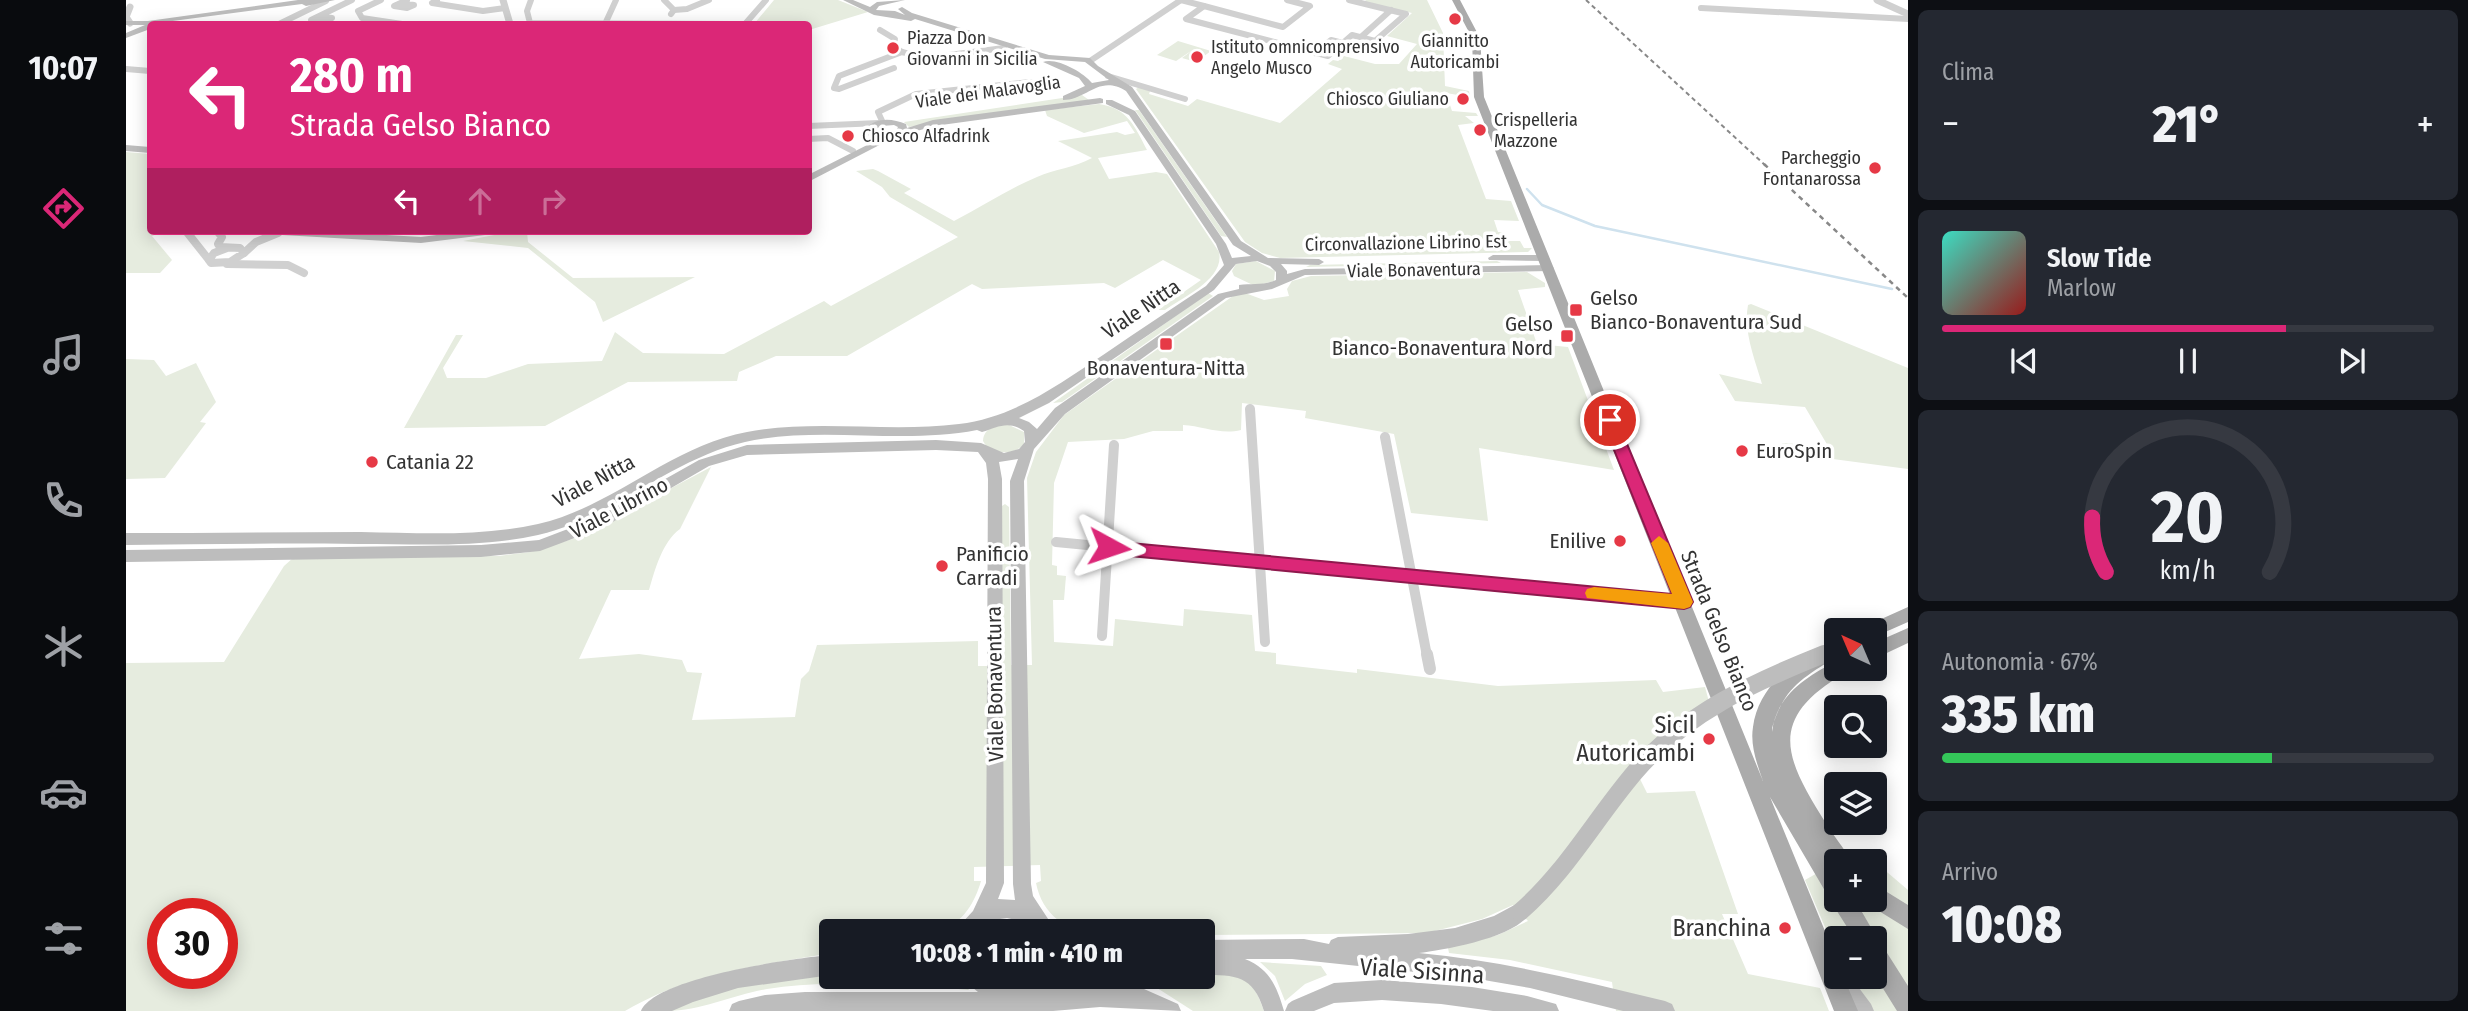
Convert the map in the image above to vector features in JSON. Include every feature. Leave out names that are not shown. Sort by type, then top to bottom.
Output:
[{"type":"main road","points":[[172,21],[314,0]]},
{"type":"main road","points":[[181,21],[331,0]]},
{"type":"main road","points":[[847,0],[1004,48],[1082,76],[1088,88],[1088,95],[1132,113],[1221,244],[1232,281],[1251,289]]},
{"type":"main road","points":[[860,0],[902,5],[909,15],[989,39],[1067,59],[1090,61],[1095,68],[1129,87],[1237,243],[1282,271],[1281,281]]},
{"type":"main road","points":[[887,14],[911,0]]},
{"type":"main road","name":"Strada Gelso Bianco","points":[[1456,0],[1476,38],[1479,97],[1824,948]]},
{"type":"main road","points":[[872,9],[887,2]]},
{"type":"main road","points":[[126,36],[138,26]]},
{"type":"main road","points":[[126,46],[138,26]]},
{"type":"main road","points":[[1060,67],[1060,63],[1067,59]]},
{"type":"main road","name":"Viale dei Malavoglia","points":[[885,123],[1053,100],[1105,82],[1129,87]]},
{"type":"main road","points":[[812,177],[898,134],[933,123],[1125,99],[1129,87]]},
{"type":"main road","points":[[812,171],[853,151],[885,123],[903,126],[898,134]]},
{"type":"main road","points":[[872,133],[898,134]]},
{"type":"main road","points":[[126,139],[147,142]]},
{"type":"main road","points":[[126,148],[147,150]]},
{"type":"main road","name":"Circonvallazione Librino Est","points":[[1228,268],[1244,258],[1503,263]]},
{"type":"main road","name":"Viale Bonaventura","points":[[1036,919],[1024,898],[1018,665],[1017,481],[1030,445],[1060,411],[1222,296],[1269,288],[1305,272],[1546,263]]},
{"type":"main road","name":"Viale Nitta","points":[[126,539],[405,538],[519,533],[565,522],[695,451],[733,440],[779,433],[937,431],[996,421],[1045,400],[1210,288],[1228,268]]},
{"type":"main road","points":[[977,919],[992,894],[995,866],[995,479],[993,463],[984,451],[978,434],[996,421],[1023,424],[1031,432],[1030,445],[1010,457],[984,451]]},
{"type":"main road","name":"Viale Librino","points":[[126,556],[481,551],[541,545],[599,523],[704,463],[747,450],[936,444],[984,451]]},
{"type":"main road","points":[[1887,624],[1908,614]]},
{"type":"main road","points":[[1887,646],[1908,635]]},
{"type":"main road","points":[[1215,950],[1294,950],[1456,937],[1495,926],[1520,912],[1546,892],[1573,860],[1635,772],[1682,725],[1771,674],[1824,653]]},
{"type":"main road","points":[[1824,655],[1780,684],[1769,698],[1761,727],[1762,747],[1774,785],[1824,868]]},
{"type":"main road","points":[[1824,678],[1797,695],[1787,708],[1779,735],[1781,754],[1793,787],[1832,849]]},
{"type":"main road","points":[[1887,904],[1908,918]]},
{"type":"main road","points":[[980,919],[992,909],[1011,907],[1030,919]]},
{"type":"main road","points":[[1294,950],[1472,968],[1614,997],[1665,1011]]},
{"type":"main road","points":[[1215,965],[1236,965],[1248,969],[1267,989],[1274,1011]]},
{"type":"main road","points":[[651,1011],[721,984],[795,968],[819,966]]},
{"type":"main road","points":[[1887,974],[1908,1007]]},
{"type":"main road","points":[[1062,989],[1101,997]]},
{"type":"main road","name":"Strada Gelso Bianco","points":[[1839,989],[1846,1011]]},
{"type":"main road","points":[[1847,989],[1864,1011]]},
{"type":"main road","name":"Viale Sisinna","points":[[1295,1011],[1316,999],[1335,993],[1359,992],[1468,999],[1549,1011]]},
{"type":"main road","points":[[739,1011],[786,1002],[904,1000],[1001,1004],[1134,996],[1154,1001],[1171,1011]]},
{"type":"street","points":[[136,0],[128,8],[126,18],[138,26]]},
{"type":"street","points":[[321,15],[352,0]]},
{"type":"street","points":[[381,0],[358,11],[362,18],[382,21]]},
{"type":"street","points":[[437,0],[432,3],[482,11],[504,4]]},
{"type":"street","points":[[530,21],[528,7],[531,0]]},
{"type":"street","points":[[607,21],[616,0]]},
{"type":"street","points":[[664,0],[674,10],[687,9],[709,0]]},
{"type":"street","points":[[748,21],[766,0]]},
{"type":"street","points":[[1077,58],[1170,0]]},
{"type":"street","points":[[1090,61],[1181,0],[1283,27],[1310,6],[1287,0]]},
{"type":"street","points":[[1204,6],[1186,19],[1328,56],[1352,35],[1375,41],[1406,14],[1349,0]]},
{"type":"street","points":[[1877,0],[1908,14]]},
{"type":"street","points":[[285,21],[326,1]]},
{"type":"street","points":[[1701,8],[1908,19]]},
{"type":"street","points":[[667,21],[674,10]]},
{"type":"street","points":[[1361,37],[1391,10]]},
{"type":"street","points":[[880,30],[895,38],[893,46],[902,52],[925,58],[1004,48]]},
{"type":"street","points":[[1315,53],[1331,40],[1343,43]]},
{"type":"street","points":[[894,68],[839,89],[834,88],[839,76],[902,52]]},
{"type":"street","points":[[126,69],[147,71]]},
{"type":"street","points":[[812,127],[885,123],[878,112],[916,94],[1030,82]]},
{"type":"street","points":[[1129,87],[1185,99]]},
{"type":"street","points":[[857,125],[872,133]]},
{"type":"street","points":[[812,139],[828,138],[853,151]]},
{"type":"street","points":[[189,235],[209,260],[222,264],[251,266],[288,265],[304,273]]},
{"type":"street","points":[[220,235],[222,237],[218,244],[241,252]]},
{"type":"street","points":[[241,252],[259,235]]},
{"type":"street","points":[[222,264],[256,242],[274,235]]},
{"type":"street","points":[[209,260],[214,253],[228,248]]},
{"type":"street","points":[[241,252],[244,262],[251,266]]},
{"type":"street","points":[[1250,409],[1265,642]]},
{"type":"street","points":[[1385,437],[1430,669]]},
{"type":"street","points":[[1102,636],[1114,444]]},
{"type":"street","points":[[1056,542],[1684,602]]},
{"type":"shaded area","points":[[774,0],[838,0],[868,12],[812,29],[812,21],[756,21]]},
{"type":"shaded area","points":[[1427,0],[1443,33],[1445,86],[1469,91],[1470,97],[1446,93],[1452,111],[1476,113],[1478,116],[1465,116],[1474,123],[1458,125],[1486,199],[1511,201],[1519,221],[1494,220],[1498,232],[1505,232],[1509,241],[1520,241],[1524,248],[1532,248],[1528,252],[1280,258],[1262,253],[1245,242],[1136,89],[1139,87],[1150,91],[1149,94],[1188,106],[1197,99],[1280,123],[1342,69],[1328,64],[1333,60],[1338,61],[1344,56],[1375,64],[1399,64],[1417,44],[1387,36],[1412,13],[1364,2]]},
{"type":"shaded area","points":[[1178,41],[1211,51],[1196,62],[1182,58],[1194,49],[1176,61],[1157,55]]},
{"type":"shaded area","points":[[1082,95],[1089,100],[909,127],[904,122]]},
{"type":"shaded area","points":[[1099,104],[1124,114],[1147,150],[1098,158],[1109,179],[1156,172],[1167,174],[1219,252],[1216,271],[1209,279],[1165,310],[1158,310],[1201,280],[1163,260],[1115,288],[1104,283],[982,289],[972,284],[847,356],[776,356],[739,372],[737,381],[628,382],[545,426],[404,428],[456,335],[463,335],[443,368],[447,378],[486,378],[528,364],[602,361],[615,332],[643,353],[724,354],[824,301],[831,306],[958,237],[890,197],[882,187],[856,171],[878,171],[911,189],[904,193],[954,221],[1026,182],[1092,158],[1058,141],[1117,132],[1125,135],[1135,133],[1127,121],[1084,133],[1047,116],[1045,110]]},
{"type":"shaded area","points":[[1135,110],[1139,110],[1227,237],[1221,236]]},
{"type":"shaded area","points":[[126,152],[147,154],[147,235],[155,235],[152,236],[172,260],[160,273],[126,273]]},
{"type":"shaded area","points":[[494,235],[527,235],[528,242],[573,278],[695,277],[603,322],[595,302],[528,248],[463,241]]},
{"type":"shaded area","points":[[1256,261],[1275,271],[1274,281],[1255,286],[1234,276],[1232,271],[1236,264]]},
{"type":"shaded area","points":[[1501,263],[1306,267],[1310,265]]},
{"type":"shaded area","points":[[1527,272],[1545,283],[1545,287],[1518,290],[1537,344],[1568,347],[1614,470],[1479,448],[1488,521],[1411,513],[1394,434],[1305,418],[1306,411],[1242,403],[1241,430],[1219,431],[1183,425],[1183,431],[1153,431],[1124,439],[1068,442],[1054,483],[1052,565],[1057,566],[1057,575],[1066,576],[1064,600],[1053,600],[1054,642],[1113,646],[1115,619],[1183,626],[1184,609],[1252,615],[1255,651],[1276,653],[1276,664],[1357,673],[1357,669],[1498,686],[1656,680],[1663,692],[1705,687],[1712,713],[1632,763],[1647,793],[1695,791],[1738,914],[1722,914],[1748,974],[1820,988],[1829,1011],[1616,1011],[1612,982],[1510,960],[1449,953],[1448,948],[1498,935],[1528,921],[1513,905],[1482,919],[1427,933],[1215,935],[1215,919],[1056,919],[1040,897],[1036,883],[1041,881],[1040,865],[974,867],[974,881],[981,881],[972,904],[960,919],[819,919],[819,955],[751,967],[699,980],[649,998],[625,1011],[126,1011],[126,663],[224,662],[284,566],[293,558],[499,556],[530,552],[579,537],[711,467],[680,529],[668,541],[649,590],[611,590],[579,659],[639,654],[682,660],[687,672],[702,673],[692,720],[795,717],[801,679],[809,671],[817,645],[978,641],[978,666],[1002,666],[1002,506],[1005,504],[1009,507],[1011,665],[1032,665],[1027,478],[1036,452],[1064,415],[1233,296],[1245,293],[1264,300],[1289,296],[1287,289],[1292,281],[1311,276]]},
{"type":"shaded area","points":[[1208,293],[1213,296],[1062,402],[1053,403]]},
{"type":"shaded area","points":[[1748,305],[1908,368],[1908,469],[1788,453],[1782,443],[1828,446],[1805,407],[1735,401],[1719,374],[1762,384],[1748,335],[1747,315]]},
{"type":"shaded area","points":[[126,359],[154,360],[166,376],[196,363],[216,402],[200,422],[206,423],[165,478],[126,479]]},
{"type":"shaded area","points":[[1007,424],[1024,432],[1024,444],[1007,452],[988,449],[983,441],[986,433],[991,428]]},
{"type":"shaded area","points":[[1824,869],[1824,912],[1887,912],[1887,872],[1908,890],[1908,990],[1902,1011],[1872,1011],[1856,989],[1887,989],[1887,926],[1825,926],[1805,880]]},
{"type":"shaded area","points":[[1260,962],[1321,966],[1327,975],[1305,984],[1285,1001],[1275,976]]},
{"type":"shaded area","points":[[1215,972],[1226,972],[1249,982],[1264,1011],[1193,1011],[1159,989],[1215,989]]},
{"type":"shaded area","points":[[800,976],[819,976],[819,984],[767,989],[705,1006],[667,1011],[721,990]]},
{"type":"waterway","points":[[1527,189],[1542,205],[1595,226],[1892,289]]},
{"type":"railway","points":[[1586,0],[1766,166]]},
{"type":"railway","points":[[1764,164],[1908,298]]},
{"type":"slow traffic","points":[[1594,593],[1684,602],[1659,543]]},
{"type":"place","name":"Giannitto Autoricambi","points":[[1455,19]]},
{"type":"place","name":"Piazza Don Giovanni in Sicilia","points":[[893,48]]},
{"type":"place","name":"Istituto omnicomprensivo Angelo Musco","points":[[1197,57]]},
{"type":"place","name":"Chiosco Giuliano","points":[[1463,99]]},
{"type":"place","name":"Crispelleria Mazzone","points":[[1480,130]]},
{"type":"place","name":"Chiosco Alfadrink","points":[[848,136]]},
{"type":"place","name":"Parcheggio Fontanarossa","points":[[1875,168]]},
{"type":"place","name":"Gelso Bianco-Bonaventura Sud","points":[[1576,310]]},
{"type":"place","name":"Gelso Bianco-Bonaventura Nord","points":[[1567,336]]},
{"type":"place","name":"Bonaventura-Nitta","points":[[1166,344]]},
{"type":"place","name":"EuroSpin","points":[[1742,451]]},
{"type":"place","name":"Catania 22","points":[[372,462]]},
{"type":"place","name":"Enilive","points":[[1620,541]]},
{"type":"place","name":"Panificio Carradi","points":[[942,566]]},
{"type":"place","name":"Sicil Autoricambi","points":[[1709,739]]},
{"type":"place","name":"Branchina","points":[[1785,928]]},
{"type":"route","points":[[1109,547],[1684,602],[1610,420]]}]
